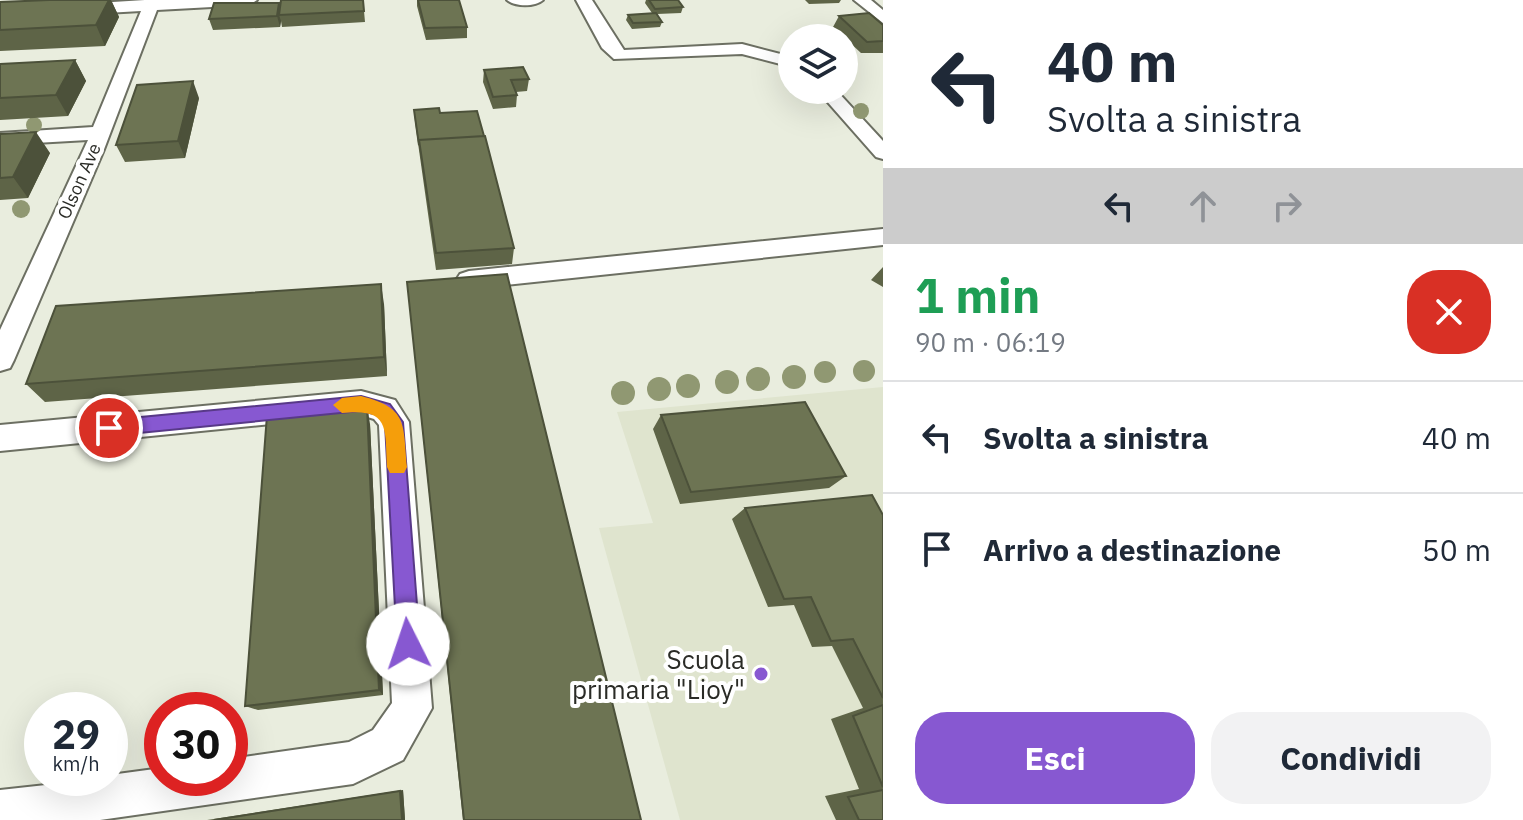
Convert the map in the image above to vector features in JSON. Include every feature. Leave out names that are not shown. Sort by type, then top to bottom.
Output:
[{"type":"street","points":[[0,14],[152,2],[249,0]]},
{"type":"street","points":[[515,0],[535,0]]},
{"type":"street","points":[[584,0],[611,48],[620,55],[742,49],[778,58]]},
{"type":"street","points":[[862,0],[883,18]]},
{"type":"street","name":"Olson Ave","points":[[0,360],[100,133],[152,2]]},
{"type":"street","points":[[839,104],[883,153]]},
{"type":"street","points":[[0,139],[100,133]]},
{"type":"street","points":[[469,280],[883,237]]},
{"type":"street","points":[[0,438],[361,403],[384,409],[394,422],[412,708],[388,745],[353,763],[0,812]]},
{"type":"shaded area","name":"Scuola primaria \"Lioy\"","points":[[883,387],[883,820],[680,820],[599,528],[653,523],[617,412]]},
{"type":"building","points":[[109,0],[96,25],[0,30],[0,2]]},
{"type":"building","points":[[281,0],[363,0],[364,11],[279,15]]},
{"type":"building","points":[[418,0],[459,0],[467,27],[425,28]]},
{"type":"building","points":[[649,0],[678,0],[683,7],[655,9]]},
{"type":"building","points":[[214,3],[279,3],[277,16],[209,19]]},
{"type":"building","points":[[656,13],[662,22],[633,23],[628,15]]},
{"type":"building","points":[[869,13],[883,25],[883,41],[867,42],[858,34],[858,24],[848,24],[839,16]]},
{"type":"building","points":[[75,60],[56,95],[0,98],[0,64]]},
{"type":"building","points":[[523,67],[529,79],[511,80],[517,95],[493,97],[484,70]]},
{"type":"building","points":[[193,81],[178,141],[116,145],[137,85]]},
{"type":"building","points":[[439,108],[440,113],[477,111],[484,136],[419,140],[419,145],[414,110]]},
{"type":"building","points":[[36,132],[13,177],[0,178],[0,134]]},
{"type":"building","points":[[485,136],[514,248],[436,253],[419,140]]},
{"type":"building","points":[[507,274],[641,820],[464,820],[407,282]]},
{"type":"building","points":[[381,284],[384,357],[26,384],[56,306]]},
{"type":"building","points":[[805,402],[846,476],[691,492],[661,415]]},
{"type":"building","points":[[367,406],[379,690],[248,706],[246,692],[267,415]]},
{"type":"building","points":[[872,495],[883,515],[883,698],[853,639],[831,641],[811,597],[784,599],[745,508]]},
{"type":"building","points":[[883,705],[883,787],[853,716]]},
{"type":"building","points":[[883,790],[883,820],[859,820],[848,797]]},
{"type":"building","points":[[400,791],[402,820],[214,820]]},
{"type":"slow traffic","points":[[342,405],[361,403],[384,409],[394,422],[397,467]]},
{"type":"place","name":"Scuola primaria \"Lioy\"","points":[[761,674]]},
{"type":"route","points":[[109,428],[361,403],[384,409],[394,422],[408,644]]}]
